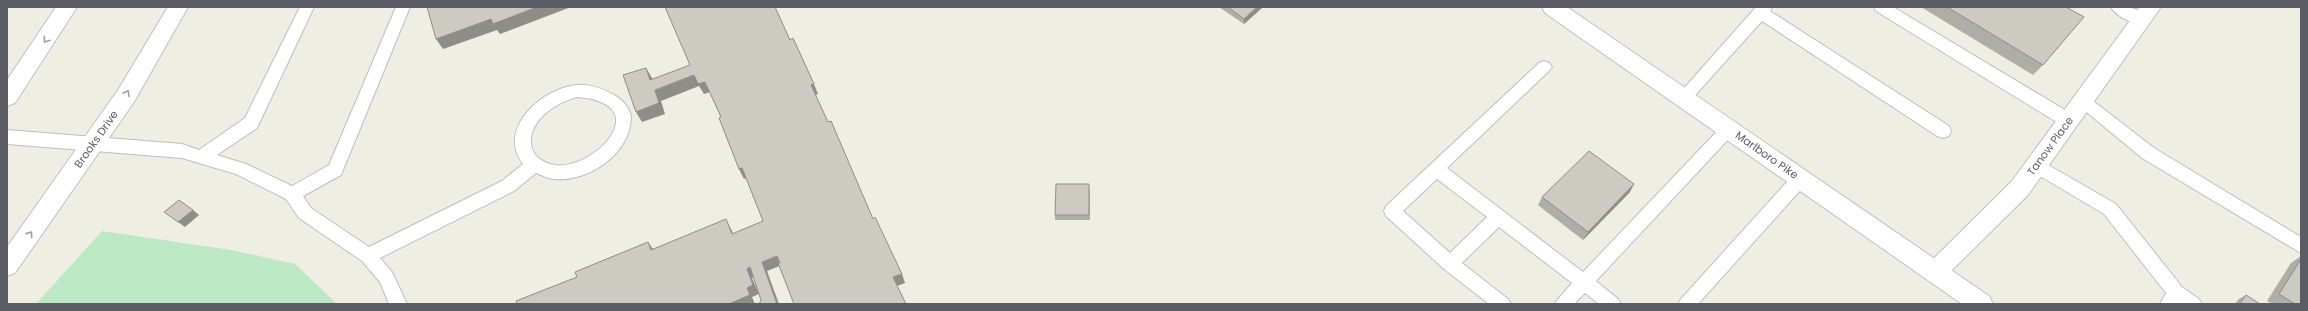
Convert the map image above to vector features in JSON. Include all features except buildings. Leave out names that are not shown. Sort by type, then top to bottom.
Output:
[{"type":"street","points":[[7,97],[66,7]]},
{"type":"street","name":"Brooks Drive","points":[[7,266],[126,96],[178,7]]},
{"type":"street","name":"Marlboro Pike","points":[[1552,7],[1981,304]]},
{"type":"street","name":"Tanow Place","points":[[1935,272],[2020,188],[2146,13]]},
{"type":"lane","points":[[201,157],[251,122],[307,7]]},
{"type":"lane","points":[[292,194],[335,170],[403,7]]},
{"type":"lane","points":[[1881,7],[2069,121]]},
{"type":"lane","points":[[2118,7],[2146,13]]},
{"type":"lane","points":[[1684,98],[1762,10],[1944,131]]},
{"type":"lane","points":[[1502,304],[1450,264],[1392,211],[1544,67]]},
{"type":"lane","points":[[577,91],[595,92],[612,98],[620,107],[624,120],[619,140],[603,158],[581,169],[554,172],[534,165],[528,159],[522,147],[527,123],[537,110],[558,96],[577,91]]},
{"type":"lane","points":[[2083,101],[2148,153],[2301,246]]},
{"type":"lane","points":[[1563,304],[1729,130]]},
{"type":"lane","points":[[7,137],[149,147],[182,151],[240,169],[292,194],[306,212],[368,256],[386,277],[398,304]]},
{"type":"lane","points":[[368,256],[508,186],[534,165]]},
{"type":"lane","points":[[2036,165],[2110,209],[2172,298],[2193,304]]},
{"type":"lane","points":[[1436,169],[1612,304]]},
{"type":"lane","points":[[1686,304],[1800,179]]},
{"type":"lane","points":[[1450,264],[1499,216]]},
{"type":"green space","points":[[102,231],[231,250],[295,264],[337,304],[36,304]]}]
